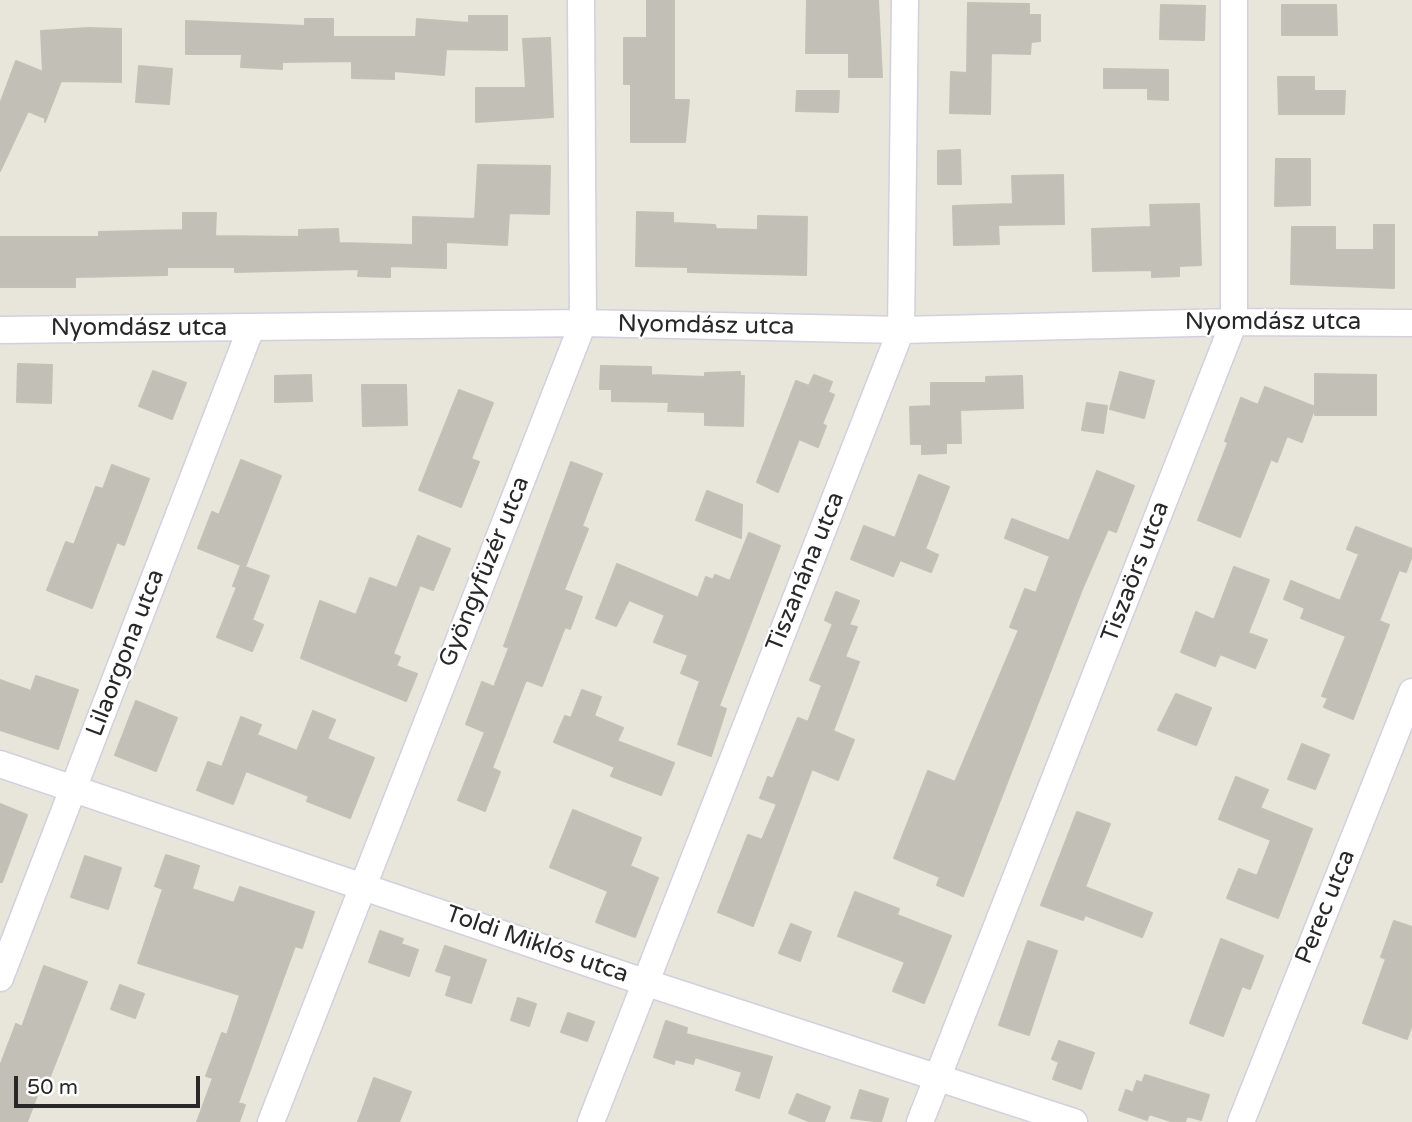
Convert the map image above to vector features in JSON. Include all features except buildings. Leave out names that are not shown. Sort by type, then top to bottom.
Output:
[{"type":"street","name":"Gyöngyfüzér utca","points":[[271,1122],[361,884],[583,323],[581,0]]},
{"type":"street","name":"Tiszanána utca","points":[[591,1122],[901,330],[905,0]]},
{"type":"street","name":"Tiszaörs utca","points":[[920,1122],[1234,322],[1234,0]]},
{"type":"street","name":"Nyomdász utca","points":[[0,330],[583,323],[901,330],[1234,322],[1412,323]]},
{"type":"street","name":"Lilaorgona utca","points":[[0,978],[251,328]]},
{"type":"street","name":"Perec utca","points":[[1241,1122],[1412,692]]},
{"type":"street","name":"Toldi Miklós utca","points":[[0,764],[644,982],[938,1075],[1074,1122]]}]
